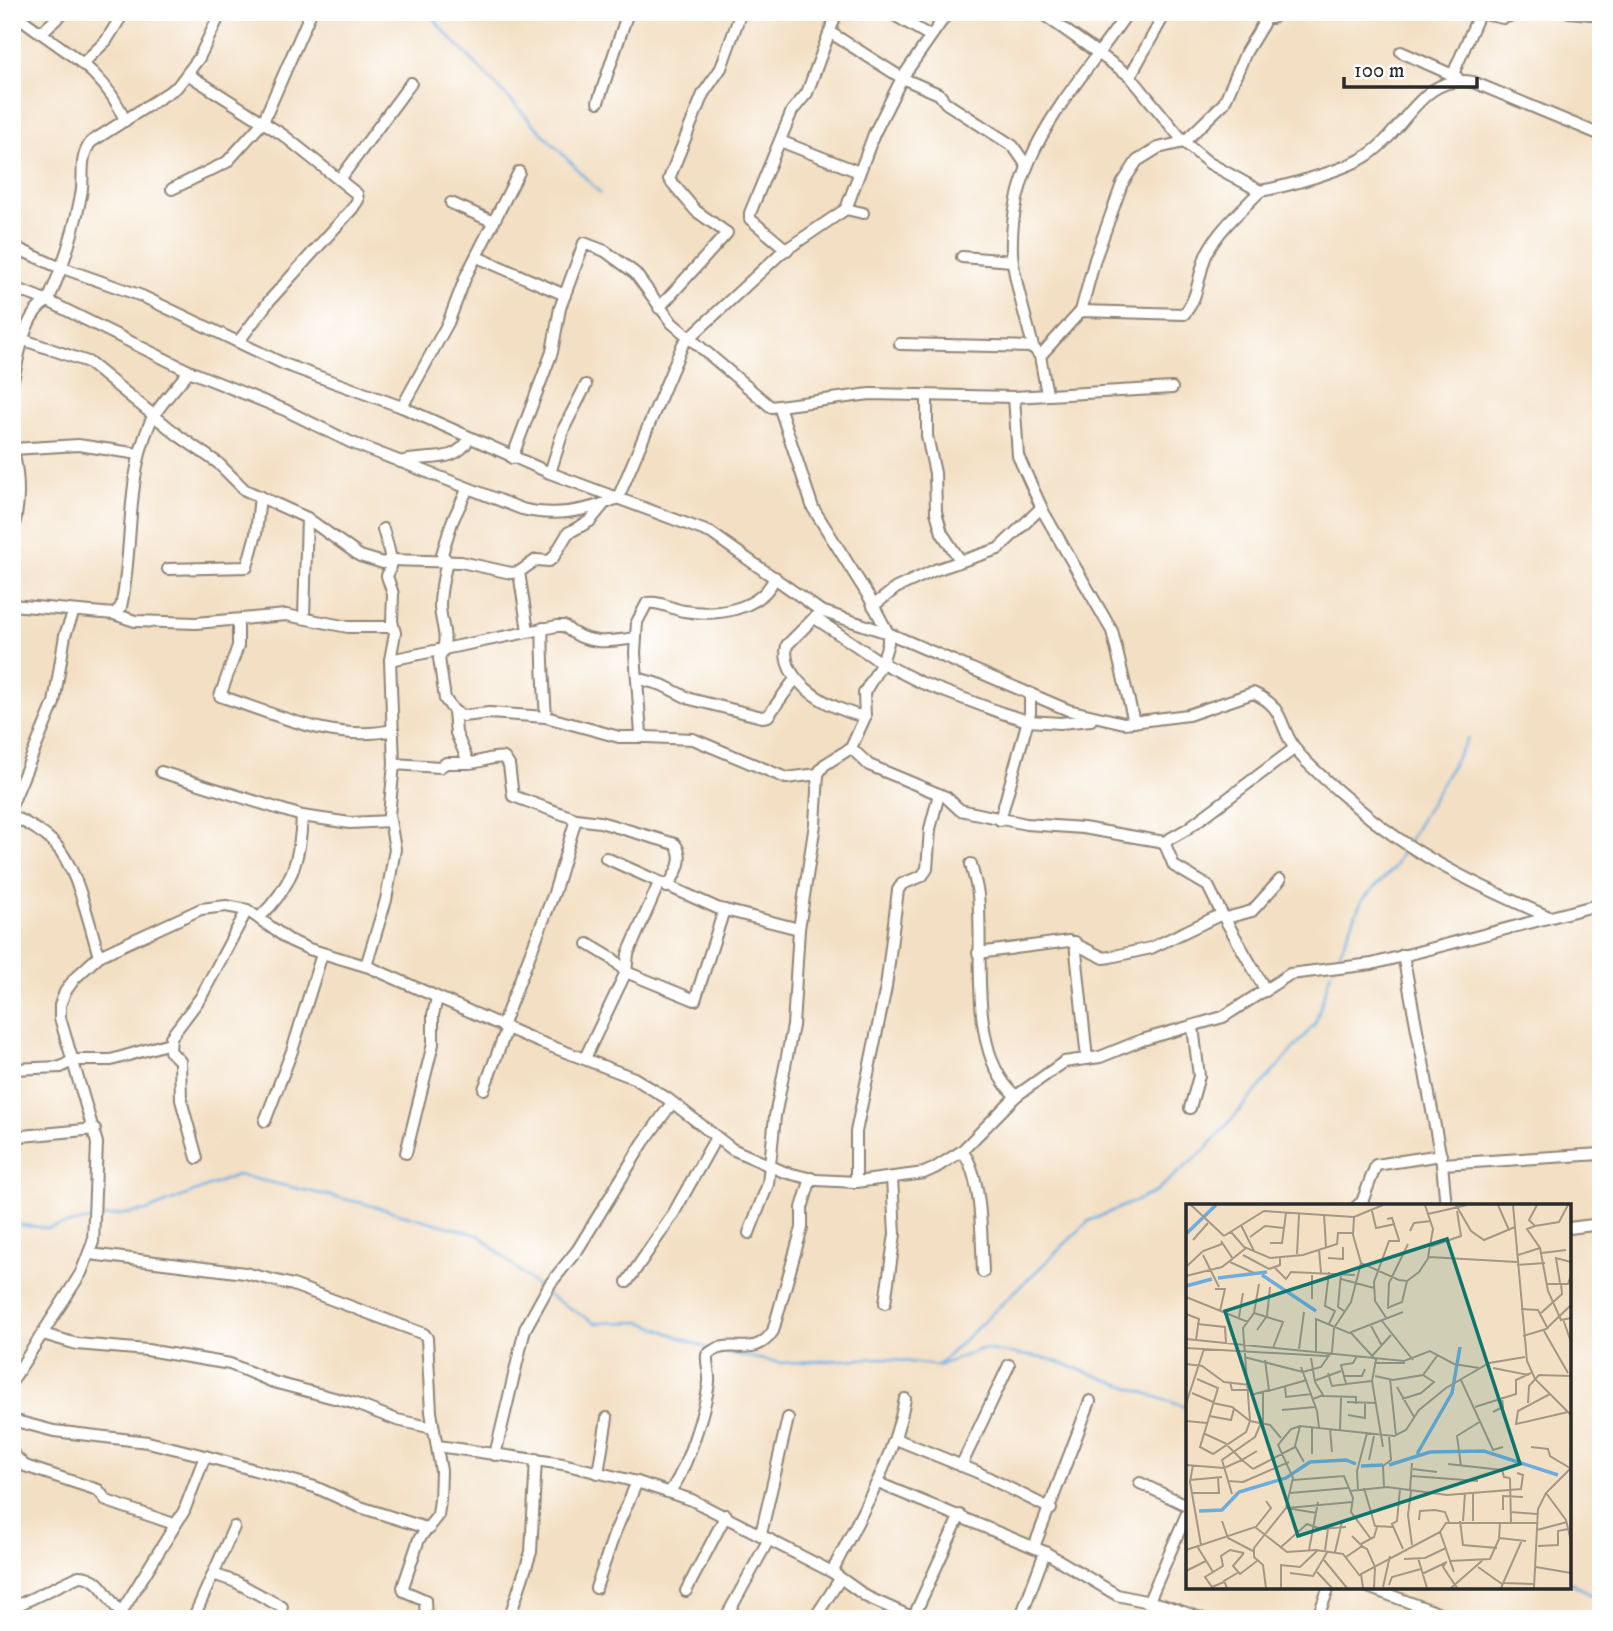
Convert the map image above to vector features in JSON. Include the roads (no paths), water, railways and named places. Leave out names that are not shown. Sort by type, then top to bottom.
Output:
[{"type":"street","points":[[13,12],[42,32],[111,89],[125,121]]},
{"type":"street","points":[[42,32],[64,12]]},
{"type":"street","points":[[82,64],[106,41],[124,12]]},
{"type":"street","points":[[12,383],[33,315],[41,304],[48,301],[63,267],[82,193],[86,150],[91,142],[177,87],[189,75],[220,12]]},
{"type":"street","points":[[172,188],[227,162],[263,122],[311,12]]},
{"type":"street","points":[[598,102],[628,12]]},
{"type":"street","points":[[659,308],[727,233],[696,211],[668,179],[702,94],[721,68],[741,12]]},
{"type":"street","points":[[787,250],[750,219],[792,111],[807,93],[837,12]]},
{"type":"street","points":[[889,12],[930,36]]},
{"type":"street","points":[[12,287],[48,301],[189,372],[285,410],[350,442],[468,488],[543,514],[603,505],[618,498],[678,351],[703,323],[787,250],[846,209],[859,172],[902,78],[948,12]]},
{"type":"street","points":[[1040,12],[1130,76],[1184,142],[1209,163],[1260,191]]},
{"type":"street","points":[[1047,394],[1012,261],[1013,222],[1027,166],[1052,114],[1100,54],[1128,12]]},
{"type":"street","points":[[1130,76],[1166,12]]},
{"type":"street","points":[[900,344],[1037,351],[1081,312],[1095,259],[1122,184],[1137,161],[1158,148],[1184,142],[1224,103],[1264,15],[1272,18],[1279,12]]},
{"type":"street","points":[[1081,312],[1184,314],[1192,302],[1203,264],[1213,243],[1260,191],[1362,159],[1374,152],[1429,92],[1456,77],[1480,13],[1503,18],[1523,12]]},
{"type":"street","points":[[1569,12],[1601,15]]},
{"type":"street","points":[[831,33],[902,78],[939,94],[946,103],[1013,146],[1027,166]]},
{"type":"street","points":[[1401,52],[1601,135]]},
{"type":"street","points":[[189,75],[263,122],[357,194],[358,200],[270,300],[239,341]]},
{"type":"street","points":[[340,179],[411,83]]},
{"type":"street","points":[[780,141],[859,172]]},
{"type":"street","points":[[402,408],[447,323],[519,172]]},
{"type":"street","points":[[452,203],[494,222]]},
{"type":"street","points":[[846,209],[863,213]]},
{"type":"street","points":[[512,458],[552,352],[565,295],[584,243],[605,251],[635,273],[659,308],[678,329],[692,338],[765,405],[780,409],[831,398],[870,394],[1014,397],[1172,388]]},
{"type":"street","points":[[12,246],[142,296],[284,364],[402,408],[512,458],[720,538],[775,577],[818,614],[834,633],[882,663],[922,683],[1028,721],[1060,723],[1098,720]]},
{"type":"street","points":[[477,257],[565,295]]},
{"type":"street","points":[[962,257],[1012,261]]},
{"type":"street","points":[[24,340],[88,362],[218,463],[245,490],[307,518],[360,556],[383,563],[390,560],[447,561],[511,573],[519,572],[536,560],[549,561],[568,533],[590,521],[603,505]]},
{"type":"street","points":[[114,614],[121,607],[125,591],[132,487],[139,454],[155,416],[189,372]]},
{"type":"street","points":[[550,473],[564,428],[586,385]]},
{"type":"street","points":[[927,396],[927,436],[935,473],[936,512],[942,533],[960,560]]},
{"type":"street","points":[[1014,397],[1018,456],[1041,508],[1112,631],[1134,722]]},
{"type":"street","points":[[748,1233],[768,1184],[775,1116],[793,1026],[799,929],[816,824],[818,774],[824,765],[851,748],[865,717],[864,693],[882,663],[888,633],[813,508],[780,409]]},
{"type":"street","points":[[400,462],[420,456],[449,457],[459,453],[469,439]]},
{"type":"street","points":[[12,532],[16,520],[18,468],[13,448],[78,444],[139,454]]},
{"type":"street","points":[[468,488],[442,554],[447,561],[440,604],[446,625],[444,650],[439,658],[445,699],[454,711],[463,716],[489,713],[546,717],[619,737],[692,739],[786,778],[818,774]]},
{"type":"street","points":[[168,569],[247,567],[258,522],[260,496]]},
{"type":"street","points":[[873,606],[896,588],[960,560],[998,549],[1041,508]]},
{"type":"street","points":[[304,616],[307,518]]},
{"type":"street","points":[[366,966],[393,867],[395,849],[390,821],[394,764],[390,660],[395,639],[392,627],[393,594],[387,576],[390,560],[383,529]]},
{"type":"street","points":[[519,572],[528,631]]},
{"type":"street","points":[[647,737],[641,734],[640,729],[636,638],[637,622],[647,603],[683,611],[736,611],[768,589],[775,577]]},
{"type":"street","points":[[12,605],[114,614],[135,621],[237,621],[286,615],[304,616],[348,627],[392,627]]},
{"type":"street","points":[[12,804],[54,704],[65,635],[74,611]]},
{"type":"street","points":[[818,614],[841,618],[888,633],[1030,693],[1098,720],[1113,723],[1188,715],[1253,693],[1267,699],[1276,707],[1295,748],[1352,804],[1393,836],[1468,880],[1547,916]]},
{"type":"street","points":[[818,614],[787,645],[787,659],[795,679],[837,707],[865,717]]},
{"type":"street","points":[[834,633],[841,618]]},
{"type":"street","points":[[237,621],[238,646],[220,696],[287,720],[343,734],[374,734],[393,730]]},
{"type":"street","points":[[390,660],[564,626],[597,643],[636,638]]},
{"type":"street","points":[[543,628],[540,636],[544,655],[546,717]]},
{"type":"street","points":[[637,678],[662,685],[690,699],[762,717],[768,716],[795,679]]},
{"type":"street","points":[[1000,820],[1028,721],[1030,693]]},
{"type":"street","points":[[454,711],[456,733],[467,759],[465,763]]},
{"type":"street","points":[[851,748],[869,765],[939,794],[960,810],[1000,820],[1057,829],[1083,828],[1164,842],[1187,829],[1295,748]]},
{"type":"street","points":[[394,764],[440,767],[456,762],[477,764],[498,756],[504,758],[509,765],[513,796],[576,820],[600,822],[675,844],[680,853],[680,863],[663,885],[628,954],[626,972],[585,1058]]},
{"type":"street","points":[[161,772],[302,816],[350,823],[390,821]]},
{"type":"street","points":[[856,1182],[856,1132],[886,987],[898,890],[902,884],[922,876],[927,869],[930,829],[939,794]]},
{"type":"street","points":[[12,816],[55,844],[78,888],[99,956]]},
{"type":"street","points":[[260,917],[281,897],[293,871],[300,847],[302,816]]},
{"type":"street","points":[[484,1089],[504,1027],[555,893],[576,820]]},
{"type":"street","points":[[1164,842],[1174,866],[1208,886],[1266,991]]},
{"type":"street","points":[[606,858],[724,910],[799,929]]},
{"type":"street","points":[[971,863],[978,894],[978,953],[984,1035],[1004,1087],[1016,1097]]},
{"type":"street","points":[[978,953],[1065,941],[1075,942],[1104,958],[1151,948],[1224,916],[1252,911],[1280,880]]},
{"type":"street","points":[[12,1381],[90,1254],[97,1158],[95,1129],[60,1018],[60,1005],[75,978],[99,956],[201,909],[226,906],[247,910],[289,940],[322,954],[366,966],[504,1027],[635,1078],[672,1103],[715,1139],[771,1166],[811,1178],[856,1182],[925,1173],[962,1151],[1016,1097],[1064,1062],[1120,1051],[1142,1040],[1223,1017],[1290,974],[1331,972],[1601,904]]},
{"type":"street","points":[[197,1158],[181,1100],[180,1061],[170,1051],[170,1043],[175,1031],[201,998],[247,910]]},
{"type":"street","points":[[588,944],[613,959],[626,972],[695,1000],[724,910]]},
{"type":"street","points":[[1075,942],[1087,1059]]},
{"type":"street","points":[[265,1121],[292,1051],[322,954]]},
{"type":"street","points":[[1403,955],[1442,1160],[1446,1204]]},
{"type":"street","points":[[406,1153],[433,1044],[433,1014],[437,998]]},
{"type":"street","points":[[1190,1108],[1199,1076],[1193,1027]]},
{"type":"street","points":[[12,1069],[61,1067],[73,1060],[111,1060],[170,1043]]},
{"type":"street","points":[[495,1455],[525,1329],[550,1284],[578,1249],[643,1143],[672,1103]]},
{"type":"street","points":[[12,1137],[95,1129]]},
{"type":"street","points":[[627,1282],[671,1216],[715,1139]]},
{"type":"street","points":[[962,1151],[967,1157],[976,1192],[983,1272]]},
{"type":"street","points":[[1360,1204],[1376,1165],[1601,1154]]},
{"type":"street","points":[[669,1492],[677,1483],[691,1446],[709,1382],[707,1360],[718,1347],[744,1348],[762,1344],[773,1331],[802,1228],[803,1208],[811,1178]]},
{"type":"street","points":[[885,1303],[895,1234],[892,1178]]},
{"type":"street","points":[[1571,1228],[1601,1224]]},
{"type":"street","points":[[90,1254],[245,1273],[293,1285],[419,1331],[427,1338],[433,1428],[438,1446],[440,1500],[438,1515],[419,1539],[403,1587],[404,1591],[425,1601],[426,1619]]},
{"type":"street","points":[[43,1334],[77,1344],[147,1350],[230,1364],[273,1382],[353,1403],[397,1420],[433,1428]]},
{"type":"street","points":[[961,1466],[1009,1365]]},
{"type":"street","points":[[814,1619],[878,1483],[896,1439],[905,1399]]},
{"type":"street","points":[[1020,1619],[1051,1509],[1090,1401]]},
{"type":"street","points":[[598,1473],[607,1418]]},
{"type":"street","points":[[725,1619],[765,1536],[788,1418]]},
{"type":"street","points":[[12,1420],[54,1431],[138,1440],[205,1455],[316,1487],[357,1506],[429,1529]]},
{"type":"street","points":[[896,1439],[961,1466],[1051,1509]]},
{"type":"street","points":[[438,1446],[536,1459],[669,1492],[726,1515],[836,1576],[867,1597],[914,1618],[960,1515]]},
{"type":"street","points":[[12,1453],[25,1466],[98,1490],[107,1501],[174,1524]]},
{"type":"street","points":[[12,1608],[79,1576],[86,1576],[99,1583],[122,1617],[184,1511],[205,1455]]},
{"type":"street","points":[[509,1619],[531,1552],[536,1459]]},
{"type":"street","points":[[596,1588],[615,1532],[637,1482]]},
{"type":"street","points":[[878,1483],[1040,1549],[1118,1595],[1203,1619]]},
{"type":"street","points":[[1140,1483],[1186,1505]]},
{"type":"street","points":[[686,1591],[726,1515]]},
{"type":"street","points":[[1148,1603],[1186,1516]]},
{"type":"street","points":[[193,1619],[234,1527]]},
{"type":"street","points":[[213,1574],[236,1582],[282,1607]]},
{"type":"street","points":[[1317,1619],[1328,1589]]},
{"type":"street","points":[[1373,1589],[1454,1619]]},
{"type":"waterway","points":[[430,12],[441,28],[600,193]]},
{"type":"waterway","points":[[1408,842],[1468,738]]},
{"type":"waterway","points":[[1334,966],[1362,900],[1393,869],[1405,847]]},
{"type":"waterway","points":[[938,1365],[1089,1221],[1154,1193],[1205,1150],[1315,1024],[1331,972]]},
{"type":"waterway","points":[[97,1218],[146,1211],[237,1175],[362,1203],[479,1235],[541,1290]]},
{"type":"waterway","points":[[12,1224],[47,1228],[90,1220]]},
{"type":"waterway","points":[[546,1294],[595,1323],[642,1322],[709,1349]]},
{"type":"waterway","points":[[722,1352],[781,1363],[882,1358],[938,1366],[982,1349],[1049,1359],[1186,1407]]},
{"type":"waterway","points":[[1571,1582],[1601,1601]]}]
